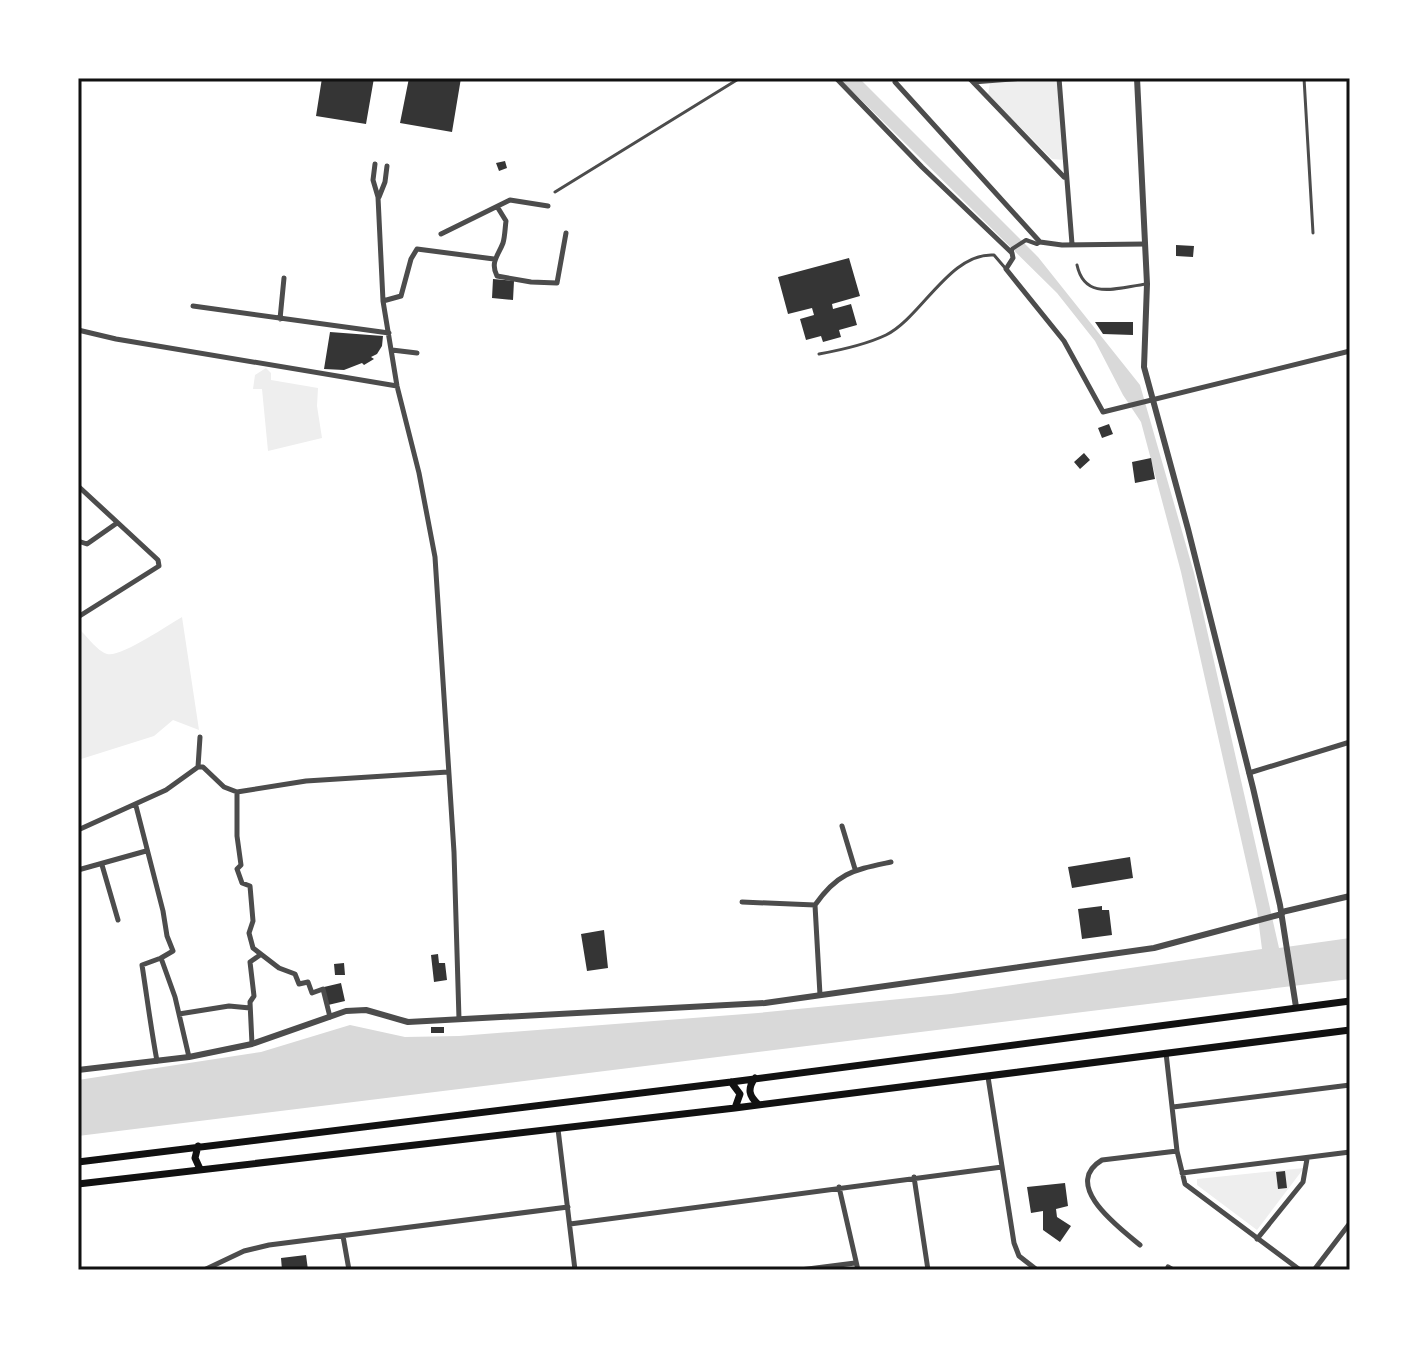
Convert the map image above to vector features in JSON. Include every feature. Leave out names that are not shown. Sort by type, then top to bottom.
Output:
[{"type":"main road","points":[[78,1162],[731,1082],[1295,1003],[1350,1001]]},
{"type":"main road","points":[[78,1184],[735,1108],[1350,1030]]},
{"type":"main road","points":[[755,1078],[749,1092],[758,1104]]},
{"type":"main road","points":[[731,1082],[740,1094],[735,1108]]},
{"type":"main road","points":[[198,1146],[195,1158],[200,1169]]},
{"type":"street","points":[[836,78],[922,167],[1012,251],[1013,258],[1006,269],[1064,341],[1103,412],[1350,351]]},
{"type":"street","points":[[971,80],[1023,78]]},
{"type":"street","points":[[1059,78],[1072,244]]},
{"type":"street","points":[[1137,78],[1147,284],[1143,359],[1249,773],[1279,901],[1295,1003]]},
{"type":"street","points":[[971,80],[1066,178]]},
{"type":"street","points":[[895,82],[1040,242]]},
{"type":"street","points":[[375,164],[373,180],[378,197],[383,301],[397,386],[419,473],[435,557],[454,852],[459,1019]]},
{"type":"street","points":[[378,197],[385,182],[387,166]]},
{"type":"street","points":[[441,234],[510,200],[548,206]]},
{"type":"street","points":[[498,208],[506,221],[503,243],[494,259],[493,268],[497,276],[555,284],[566,233]]},
{"type":"street","points":[[1012,251],[1026,240],[1037,244],[1145,244]]},
{"type":"street","points":[[383,301],[401,296],[411,259],[417,249],[494,259]]},
{"type":"street","points":[[280,319],[284,278]]},
{"type":"street","points":[[193,306],[389,333]]},
{"type":"street","points":[[78,330],[397,386]]},
{"type":"street","points":[[392,350],[417,353]]},
{"type":"street","points":[[78,486],[158,560],[159,566],[78,617]]},
{"type":"street","points":[[78,541],[87,544],[117,523]]},
{"type":"street","points":[[198,767],[200,737]]},
{"type":"street","points":[[1249,773],[1350,742]]},
{"type":"street","points":[[78,830],[136,806],[172,787],[198,767],[203,767],[224,787],[237,792],[306,781],[448,772]]},
{"type":"street","points":[[237,792],[237,836],[241,865],[237,869],[242,883],[250,886],[253,921],[249,933],[253,948],[279,968],[294,973],[299,984],[308,982],[312,993],[323,989],[330,1017]]},
{"type":"street","points":[[136,806],[173,951],[142,965],[146,1007],[157,1061]]},
{"type":"street","points":[[842,826],[855,869]]},
{"type":"street","points":[[78,870],[146,851]]},
{"type":"street","points":[[820,995],[815,905],[826,890],[855,869],[891,862]]},
{"type":"street","points":[[102,865],[118,920]]},
{"type":"street","points":[[78,1070],[189,1057],[252,1044],[346,1011],[366,1010],[408,1022],[765,1003],[1154,948],[1350,896]]},
{"type":"street","points":[[742,902],[815,905]]},
{"type":"street","points":[[252,1044],[250,1008],[254,996],[250,962],[260,955]]},
{"type":"street","points":[[161,958],[189,1057]]},
{"type":"street","points":[[179,1014],[229,1006],[250,1008]]},
{"type":"street","points":[[1166,1053],[1177,1151],[1188,1186],[1300,1270]]},
{"type":"street","points":[[988,1077],[1015,1249],[1023,1260],[1037,1270]]},
{"type":"street","points":[[1173,1107],[1350,1085]]},
{"type":"street","points":[[558,1129],[575,1270]]},
{"type":"street","points":[[1140,1245],[1100,1210],[1092,1195],[1089,1175],[1102,1160],[1177,1151]]},
{"type":"street","points":[[1182,1173],[1350,1152]]},
{"type":"street","points":[[1257,1239],[1303,1182],[1307,1159]]},
{"type":"street","points":[[570,1224],[1002,1167]]},
{"type":"street","points":[[914,1177],[928,1270]]},
{"type":"street","points":[[800,1270],[856,1267],[839,1187]]},
{"type":"street","points":[[204,1270],[244,1251],[269,1245],[568,1207]]},
{"type":"street","points":[[1314,1270],[1350,1223]]},
{"type":"street","points":[[343,1236],[349,1270]]},
{"type":"lane","points":[[555,192],[740,78]]},
{"type":"lane","points":[[1304,78],[1313,233]]},
{"type":"lane","points":[[819,354],[885,335],[900,325],[933,290],[977,256],[994,255],[1006,269]]},
{"type":"lane","points":[[1077,265],[1083,282],[1094,289],[1147,284]]},
{"type":"shaded area","points":[[839,78],[859,78],[1038,257],[1140,385],[1194,573],[1279,948],[1350,938],[1350,979],[78,1136],[78,1080],[261,1052],[350,1025],[405,1037],[459,1036],[758,1013],[951,994],[1262,949],[1257,910],[1181,572],[1141,422],[1095,341],[1057,293]]},
{"type":"shaded area","points":[[1057,78],[1064,160],[1052,159],[988,95],[990,83]]},
{"type":"shaded area","points":[[266,368],[271,373],[271,380],[318,388],[317,406],[322,438],[268,451],[262,389],[253,389],[255,375]]},
{"type":"shaded area","points":[[182,617],[199,730],[173,720],[154,736],[78,760],[78,628],[99,650],[113,654],[133,646]]},
{"type":"shaded area","points":[[1304,1168],[1257,1230],[1197,1185],[1197,1179]]},
{"type":"building","points":[[322,78],[374,78],[366,124],[316,116]]},
{"type":"building","points":[[409,78],[461,78],[452,132],[400,123]]},
{"type":"building","points":[[505,161],[507,168],[499,171],[496,163]]},
{"type":"building","points":[[1176,245],[1194,246],[1193,257],[1176,256]]},
{"type":"building","points":[[849,258],[860,296],[832,304],[833,309],[851,304],[857,325],[839,330],[841,337],[823,342],[821,336],[806,340],[800,319],[814,315],[812,308],[788,314],[778,277]]},
{"type":"building","points":[[493,279],[514,281],[513,300],[492,298]]},
{"type":"building","points":[[1095,322],[1133,322],[1133,335],[1103,334]]},
{"type":"building","points":[[330,332],[383,336],[382,346],[371,357],[374,359],[364,365],[362,363],[344,370],[324,369]]},
{"type":"building","points":[[1109,424],[1113,434],[1102,438],[1098,428]]},
{"type":"building","points":[[1084,453],[1090,460],[1080,469],[1074,462]]},
{"type":"building","points":[[1151,458],[1155,479],[1135,483],[1132,462]]},
{"type":"building","points":[[1130,857],[1133,878],[1072,888],[1068,867]]},
{"type":"building","points":[[1102,906],[1102,910],[1109,910],[1112,935],[1082,939],[1078,909]]},
{"type":"building","points":[[604,930],[608,968],[587,971],[581,934]]},
{"type":"building","points":[[438,954],[439,963],[445,963],[447,980],[434,982],[431,955]]},
{"type":"building","points":[[344,963],[345,975],[335,975],[334,964]]},
{"type":"building","points":[[341,983],[345,1001],[328,1005],[324,987]]},
{"type":"building","points":[[431,1027],[444,1027],[444,1033],[431,1033]]},
{"type":"building","points":[[1285,1171],[1287,1188],[1278,1189],[1276,1172]]},
{"type":"building","points":[[1065,1183],[1068,1206],[1056,1209],[1057,1217],[1071,1226],[1060,1242],[1043,1230],[1043,1211],[1031,1213],[1027,1187]]},
{"type":"building","points":[[306,1255],[308,1270],[282,1270],[281,1258]]}]
